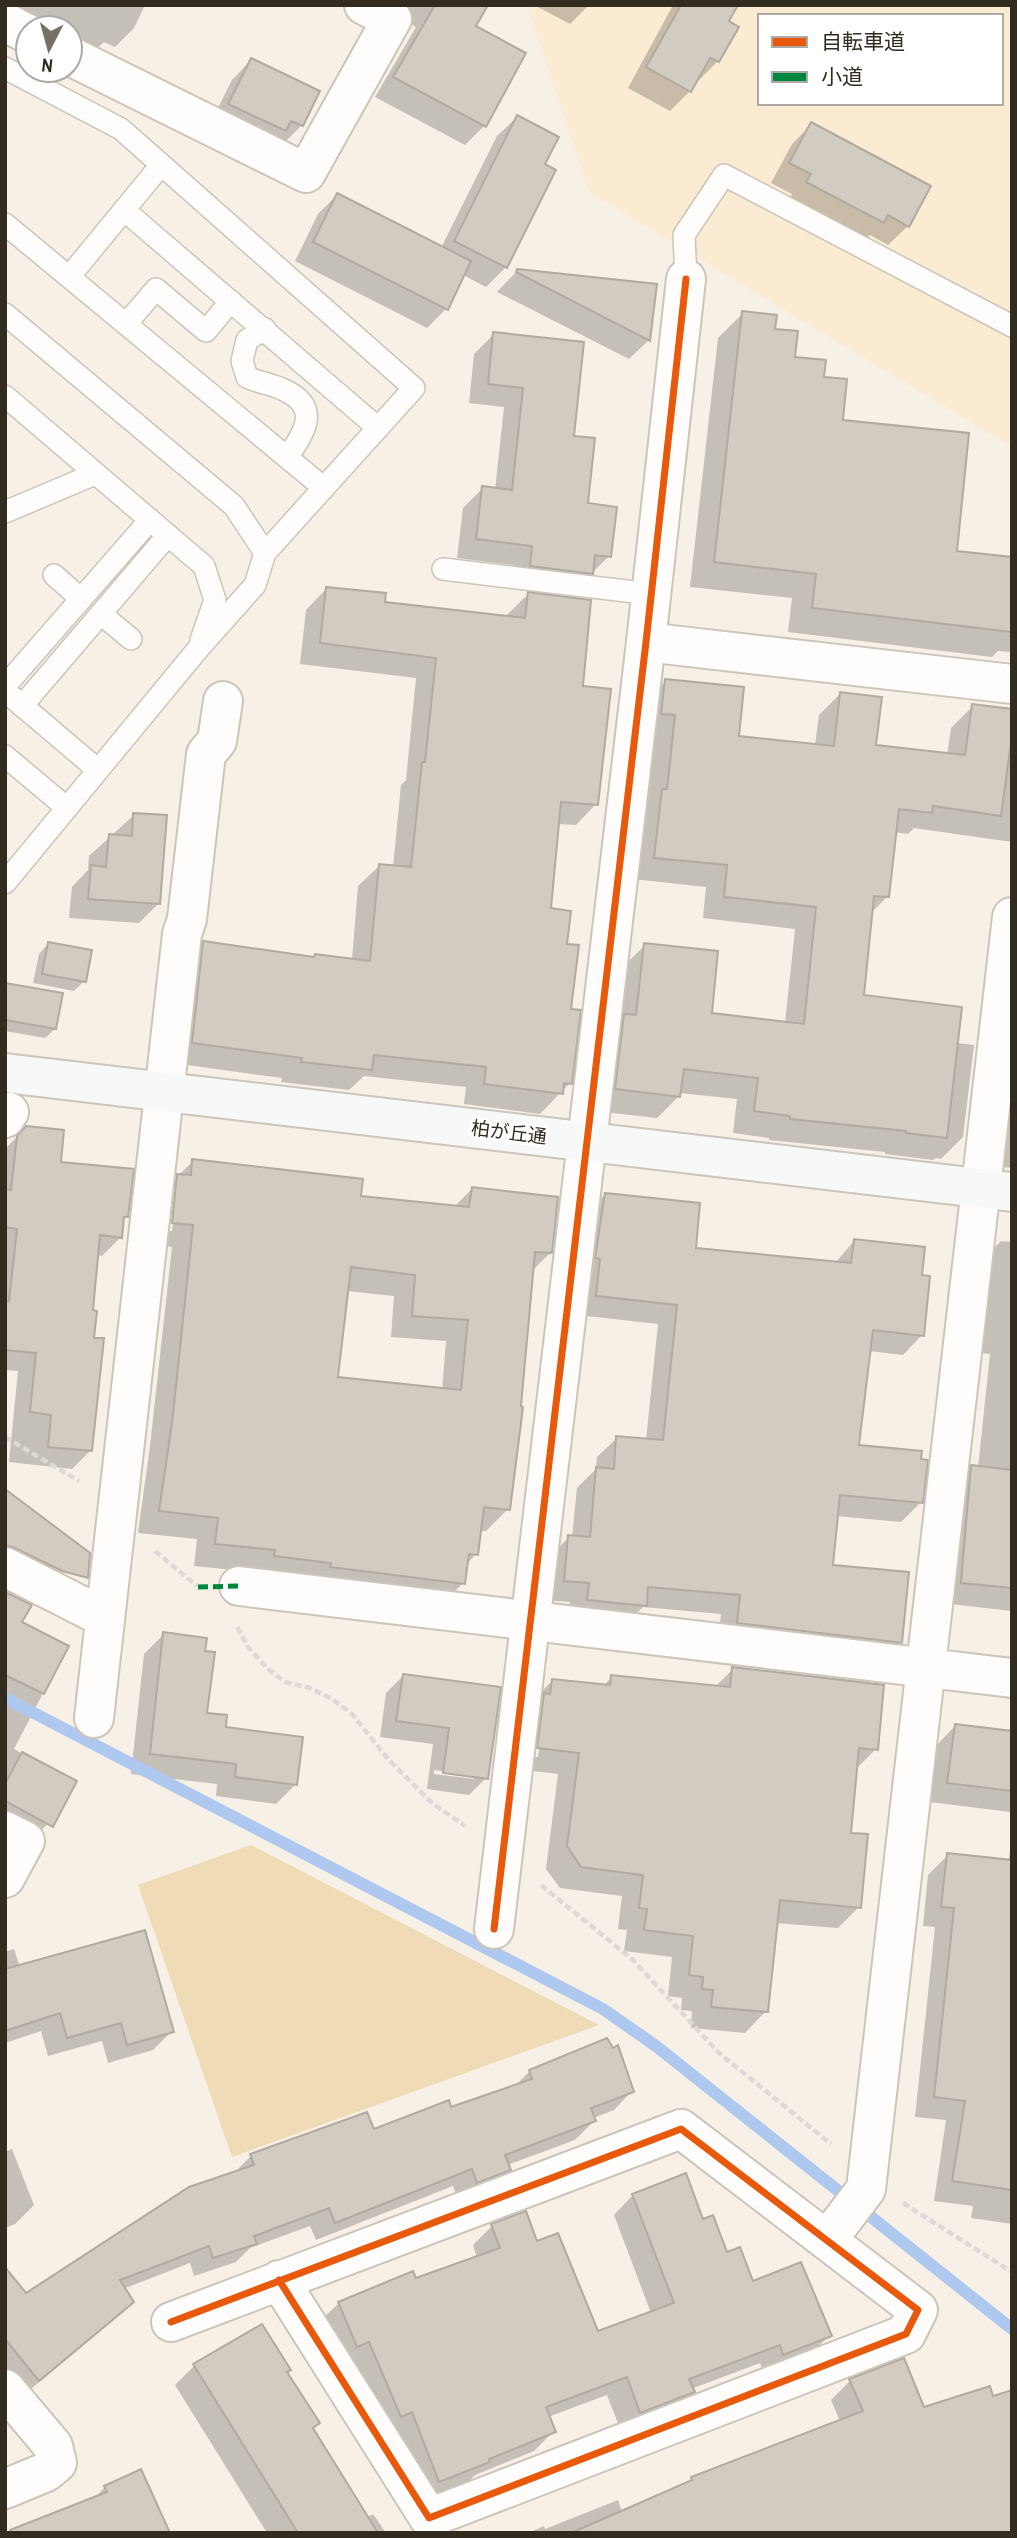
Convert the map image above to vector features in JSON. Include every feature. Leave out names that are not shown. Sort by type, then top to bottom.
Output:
[{"type":"street","points":[[84,63],[306,173],[392,19],[364,5]]},
{"type":"street","points":[[494,1929],[646,642],[686,279]]},
{"type":"street","points":[[646,642],[1012,684]]},
{"type":"street","points":[[94,1718],[182,934],[187,919],[206,754],[218,741],[223,701]]},
{"type":"street","points":[[833,2233],[866,2189],[927,1668],[996,1190],[1012,917]]},
{"type":"street","name":"柏が丘通","points":[[5,1073],[996,1190]]},
{"type":"street","points":[[5,1567],[105,1618]]},
{"type":"street","points":[[239,1586],[1012,1678]]},
{"type":"street","points":[[5,1831],[25,1841],[5,1878]]},
{"type":"street","points":[[171,2322],[279,2280],[681,2129],[833,2233],[918,2310],[906,2334],[429,2518],[279,2280]]},
{"type":"street","points":[[5,2389],[53,2446],[57,2463],[46,2472],[5,2489]]},
{"type":"lane","points":[[5,68],[121,129],[414,388],[265,553],[255,586],[198,649],[5,883]]},
{"type":"lane","points":[[69,277],[161,165]]},
{"type":"lane","points":[[686,279],[684,235],[724,175],[1012,326]]},
{"type":"lane","points":[[124,210],[378,428]]},
{"type":"lane","points":[[5,223],[324,488]]},
{"type":"lane","points":[[126,324],[156,289],[206,331],[232,301]]},
{"type":"lane","points":[[5,314],[234,506],[265,553]]},
{"type":"lane","points":[[265,329],[247,340],[242,361],[247,377],[262,384],[282,388],[300,399],[307,414],[305,432],[287,457]]},
{"type":"lane","points":[[5,396],[204,566],[215,600],[198,649]]},
{"type":"lane","points":[[5,512],[95,474]]},
{"type":"lane","points":[[98,770],[5,689],[150,520]]},
{"type":"lane","points":[[22,706],[168,535]]},
{"type":"lane","points":[[443,569],[651,594]]},
{"type":"lane","points":[[54,575],[81,599]]},
{"type":"lane","points":[[101,614],[131,639]]},
{"type":"lane","points":[[5,756],[67,808]]},
{"type":"shaded area","points":[[527,5],[1012,5],[1012,447],[589,192]]},
{"type":"shaded area","points":[[251,1845],[599,2025],[232,2157],[138,1885]]},
{"type":"building","points":[[435,5],[488,5],[476,26],[526,53],[486,127],[393,77]]},
{"type":"building","points":[[681,5],[738,5],[729,21],[739,27],[719,62],[710,58],[691,92],[646,67]]},
{"type":"building","points":[[251,58],[320,91],[303,126],[291,121],[286,131],[228,104]]},
{"type":"building","points":[[517,115],[559,137],[545,164],[556,170],[507,268],[454,241]]},
{"type":"building","points":[[811,122],[931,186],[909,227],[888,215],[884,223],[806,182],[811,174],[789,163]]},
{"type":"building","points":[[337,193],[471,261],[448,310],[313,242]]},
{"type":"building","points":[[517,269],[657,284],[650,341],[516,272]]},
{"type":"building","points":[[742,311],[777,315],[775,329],[798,331],[795,357],[826,360],[824,377],[847,379],[843,420],[969,433],[957,551],[1012,557],[1012,632],[812,608],[816,574],[714,562]]},
{"type":"building","points":[[493,332],[584,342],[574,436],[595,438],[588,503],[617,507],[611,557],[595,555],[593,574],[530,566],[532,546],[476,539],[482,486],[512,490],[523,388],[488,384]]},
{"type":"building","points":[[326,587],[386,593],[385,602],[525,618],[528,592],[591,600],[583,686],[611,689],[598,805],[561,802],[551,908],[571,911],[567,944],[579,945],[571,1009],[581,1010],[572,1084],[564,1083],[563,1094],[484,1084],[486,1067],[374,1055],[372,1070],[301,1062],[302,1058],[192,1043],[203,941],[314,957],[315,954],[370,961],[379,864],[411,867],[436,658],[320,643]]},
{"type":"building","points":[[665,679],[744,687],[739,736],[834,746],[840,692],[882,697],[876,745],[965,755],[972,704],[1012,709],[1012,735],[1001,816],[933,806],[932,813],[899,809],[889,897],[874,896],[864,995],[962,1007],[947,1138],[790,1119],[790,1116],[754,1111],[758,1078],[684,1069],[680,1097],[615,1089],[624,1014],[636,1015],[644,943],[718,951],[712,1013],[804,1024],[816,907],[724,897],[727,865],[654,858],[662,789],[667,789],[675,715],[661,714]]},
{"type":"building","points":[[133,813],[167,815],[160,904],[88,899],[91,865],[106,867],[109,834],[132,836]]},
{"type":"building","points":[[48,942],[92,950],[86,982],[42,974]]},
{"type":"building","points":[[5,983],[63,993],[56,1029],[5,1020]]},
{"type":"building","points":[[26,1126],[64,1130],[61,1162],[134,1169],[128,1217],[124,1217],[122,1238],[100,1235],[93,1310],[97,1311],[94,1338],[104,1338],[92,1451],[48,1447],[51,1415],[30,1412],[36,1353],[5,1350],[5,1301],[9,1301],[17,1229],[5,1227],[5,1189],[11,1190],[17,1136]]},
{"type":"building","points":[[192,1159],[363,1179],[361,1196],[469,1207],[472,1187],[558,1197],[552,1253],[535,1252],[523,1407],[510,1510],[484,1507],[478,1555],[469,1554],[465,1584],[330,1567],[331,1563],[274,1556],[275,1550],[215,1544],[218,1518],[159,1511],[172,1423],[193,1225],[172,1223],[177,1174],[191,1175]],"holes":[[[351,1267],[415,1275],[412,1316],[468,1320],[461,1390],[338,1377]]]},
{"type":"building","points":[[605,1193],[700,1203],[696,1248],[851,1263],[854,1239],[925,1247],[922,1275],[930,1276],[924,1336],[873,1330],[859,1445],[922,1451],[921,1459],[928,1460],[923,1503],[840,1495],[833,1565],[909,1572],[902,1643],[737,1623],[740,1595],[648,1587],[647,1606],[587,1600],[589,1583],[564,1581],[568,1535],[590,1537],[596,1467],[614,1469],[616,1436],[663,1440],[677,1305],[596,1296],[600,1259],[595,1258]]},
{"type":"building","points":[[971,1465],[1012,1470],[1012,1588],[961,1583]]},
{"type":"building","points":[[5,1489],[90,1553],[88,1578],[62,1571],[5,1545]]},
{"type":"building","points":[[5,1592],[32,1605],[22,1622],[69,1646],[44,1694],[5,1675]]},
{"type":"building","points":[[163,1632],[207,1638],[205,1651],[215,1652],[207,1713],[227,1715],[226,1727],[303,1737],[297,1785],[235,1777],[236,1764],[150,1754]]},
{"type":"building","points":[[732,1667],[884,1685],[878,1750],[859,1748],[851,1833],[868,1834],[861,1908],[780,1900],[768,2012],[711,2007],[713,1990],[702,1989],[703,1977],[689,1975],[693,1936],[644,1930],[647,1909],[639,1908],[643,1875],[581,1867],[567,1846],[579,1753],[537,1748],[544,1693],[550,1694],[552,1679],[610,1685],[611,1675],[730,1687]]},
{"type":"building","points":[[403,1674],[501,1687],[488,1779],[443,1773],[449,1728],[396,1721]]},
{"type":"building","points":[[955,1724],[1012,1731],[1012,1791],[947,1783]]},
{"type":"building","points":[[22,1752],[77,1781],[53,1827],[5,1801],[5,1784]]},
{"type":"building","points":[[947,1853],[1012,1860],[1012,2190],[952,2181],[965,2101],[934,2097],[954,1908],[941,1907]]},
{"type":"building","points":[[145,1930],[174,2032],[127,2045],[121,2023],[67,2038],[60,2013],[5,2031],[5,1969]]},
{"type":"building","points":[[607,2038],[613,2048],[618,2045],[634,2092],[591,2108],[596,2121],[505,2155],[511,2170],[477,2183],[472,2169],[335,2223],[329,2208],[254,2236],[257,2244],[213,2258],[209,2246],[120,2280],[134,2302],[39,2381],[5,2339],[5,2267],[26,2293],[189,2187],[254,2165],[250,2154],[367,2112],[374,2129],[449,2100],[451,2107],[532,2079],[529,2070]]},
{"type":"building","points":[[686,2173],[703,2219],[713,2215],[727,2252],[740,2247],[753,2281],[801,2262],[832,2336],[783,2355],[780,2345],[689,2379],[695,2392],[640,2413],[627,2377],[546,2407],[556,2432],[439,2482],[412,2412],[401,2417],[369,2342],[357,2347],[338,2302],[413,2271],[416,2278],[500,2248],[491,2224],[526,2211],[537,2241],[558,2233],[598,2331],[674,2303],[632,2194]]},
{"type":"building","points":[[262,2324],[291,2370],[287,2372],[320,2423],[313,2428],[378,2533],[298,2533],[193,2364]]},
{"type":"building","points":[[904,2358],[924,2407],[990,2386],[993,2396],[1012,2390],[1012,2533],[571,2533],[692,2480],[691,2477],[863,2411],[849,2379]]},
{"type":"building","points":[[141,2469],[170,2533],[10,2533],[10,2530],[107,2492],[104,2486]]},
{"type":"waterway","points":[[5,1698],[603,2009],[656,2046],[1012,2329]]},
{"type":"marked path","points":[[198,1587],[239,1586]]},
{"type":"cycle path","points":[[494,1929],[646,642],[686,279]]},
{"type":"cycle path","points":[[171,2322],[681,2129],[918,2310],[906,2334],[429,2518],[279,2280]]}]
